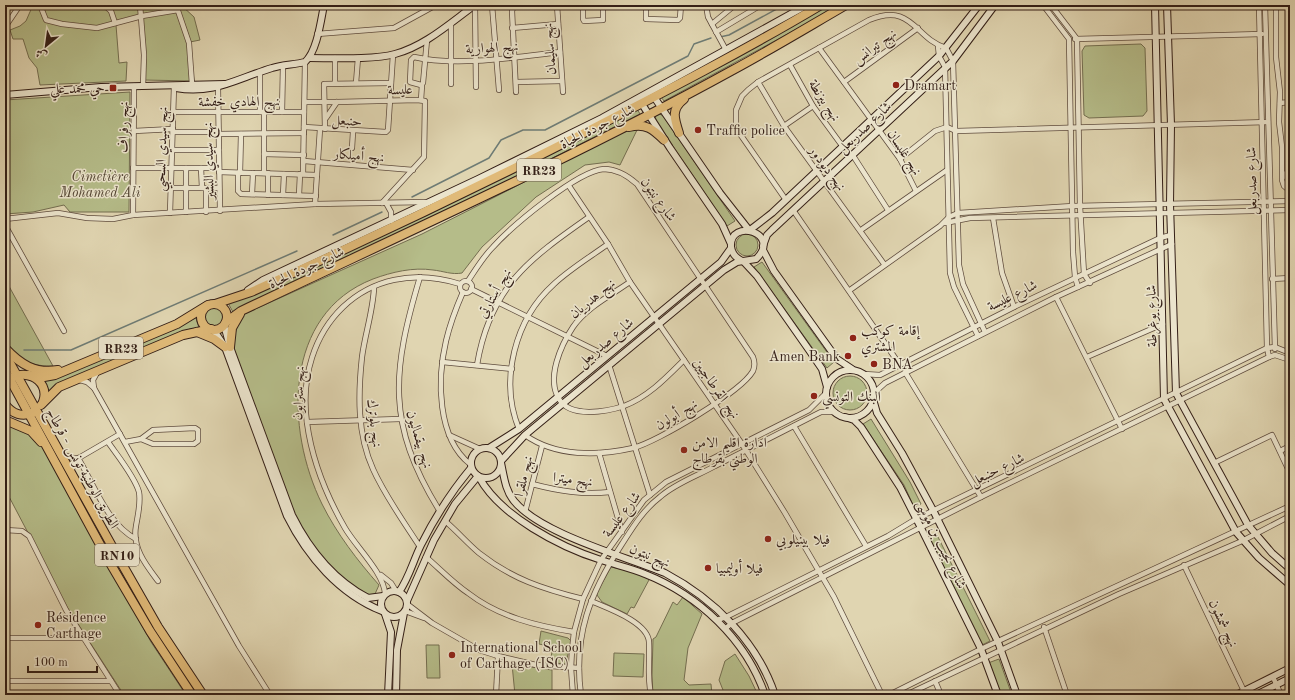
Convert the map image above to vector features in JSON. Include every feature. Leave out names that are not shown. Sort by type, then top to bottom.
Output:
[{"type":"highway","name":"شارع جودة الحياة","points":[[8,381],[29,375],[44,377],[55,376],[176,324],[212,305],[236,298],[440,204],[642,104],[772,34],[821,5]]},
{"type":"highway","name":"شارع جودة الحياة","points":[[36,410],[59,387],[197,331],[217,329],[241,311],[384,245],[615,131],[730,72],[846,5]]},
{"type":"highway","points":[[679,133],[674,119],[674,111],[677,104],[696,89]]},
{"type":"highway","points":[[615,131],[633,126],[646,125],[664,140]]},
{"type":"highway","points":[[212,329],[205,325],[202,318],[203,311],[212,305],[222,306],[226,312],[225,324]]},
{"type":"highway","points":[[197,331],[227,347],[232,328],[241,311]]},
{"type":"highway","points":[[5,348],[19,361],[34,369],[51,371],[79,366]]},
{"type":"highway","name":"الطريق الوطنية تونس - قرطاج","points":[[5,354],[8,381]]},
{"type":"highway","name":"الطريق الوطنية تونس - قرطاج","points":[[5,370],[8,381],[36,410],[158,627],[202,695]]},
{"type":"highway","points":[[5,414],[17,414],[36,410],[44,399],[43,387],[35,377],[29,375]]},
{"type":"highway","points":[[42,420],[48,397]]},
{"type":"highway","points":[[5,404],[8,409],[17,414]]},
{"type":"highway","name":"الطريق الوطنية تونس - قرطاج","points":[[36,410],[59,467],[114,569],[154,637],[192,695]]},
{"type":"highway","points":[[5,420],[31,431],[59,467]]},
{"type":"street","points":[[5,27],[20,5]]},
{"type":"street","points":[[40,5],[46,20],[57,24],[97,28],[177,7],[188,43],[192,84]]},
{"type":"street","points":[[105,5],[111,11],[115,23]]},
{"type":"street","points":[[140,5],[144,55],[143,86]]},
{"type":"street","points":[[299,195],[304,161],[304,112],[307,60],[317,34],[324,5]]},
{"type":"street","points":[[317,34],[394,28],[436,5]]},
{"type":"street","points":[[5,95],[134,86],[173,87],[188,90],[218,88],[260,72],[307,60],[393,55],[427,40],[475,5]]},
{"type":"street","points":[[475,5],[476,87]]},
{"type":"street","points":[[492,5],[499,90]]},
{"type":"street","points":[[514,5],[512,11],[512,28],[516,92]]},
{"type":"street","name":"نهج سليمان","points":[[557,5],[563,92]]},
{"type":"street","points":[[583,5],[584,21],[602,21],[603,5]]},
{"type":"street","points":[[646,5],[647,19],[678,20],[680,18],[681,5]]},
{"type":"street","points":[[706,5],[708,17],[726,50]]},
{"type":"street","points":[[712,24],[735,5]]},
{"type":"street","points":[[716,32],[761,5]]},
{"type":"street","points":[[236,298],[263,280],[391,221],[595,121],[807,5]]},
{"type":"street","name":"شارع صدربعل","points":[[750,230],[786,200],[939,56],[979,5]]},
{"type":"street","name":"شارع صدربعل","points":[[763,248],[770,232],[953,61],[995,5]]},
{"type":"street","points":[[1043,5],[1069,39],[1073,252],[1075,277],[1078,287]]},
{"type":"street","points":[[1051,5],[1077,39],[1080,126],[1080,206],[1084,274],[1090,282]]},
{"type":"street","name":"شارع يوغرطة","points":[[1154,5],[1164,399],[1242,541],[1290,585]]},
{"type":"street","name":"شارع يوغرطة","points":[[1167,5],[1171,125],[1170,204],[1176,393],[1248,525],[1290,569]]},
{"type":"street","name":"شارع صدربعل","points":[[1259,5],[1267,348],[1269,357]]},
{"type":"street","name":"شارع صدربعل","points":[[1265,5],[1275,354]]},
{"type":"street","points":[[1276,5],[1276,57],[1280,103],[1278,122],[1283,183],[1290,191]]},
{"type":"street","points":[[786,200],[740,134],[736,125],[738,103],[742,96],[758,82],[879,16],[888,14],[899,16],[918,28],[938,46],[946,48],[953,61],[961,275],[985,332]]},
{"type":"street","points":[[451,23],[451,84]]},
{"type":"street","points":[[512,28],[558,24]]},
{"type":"street","name":"نهج تيرانس","points":[[844,82],[918,28]]},
{"type":"street","points":[[1069,39],[1266,34]]},
{"type":"street","points":[[421,100],[427,40]]},
{"type":"street","points":[[938,46],[939,56],[945,67],[949,217],[947,223],[950,273],[954,287],[978,336]]},
{"type":"street","name":"نهج غليسان","points":[[819,48],[871,119],[878,131],[900,159],[916,190]]},
{"type":"street","name":"نهج الهوارية","points":[[422,85],[412,84],[410,82],[411,60],[414,56],[426,59],[476,60],[515,58],[560,52]]},
{"type":"street","points":[[389,101],[393,55]]},
{"type":"street","points":[[335,58],[335,83]]},
{"type":"street","points":[[356,83],[358,58]]},
{"type":"street","points":[[282,112],[283,65]]},
{"type":"street","name":"نهج بيزنطة","points":[[790,65],[814,106],[843,147]]},
{"type":"street","points":[[260,72],[264,154],[268,195]]},
{"type":"street","points":[[516,82],[562,81]]},
{"type":"street","name":"نهج ديودور","points":[[758,82],[784,126],[861,230],[884,264]]},
{"type":"street","points":[[326,118],[323,85],[335,83],[391,83]]},
{"type":"street","points":[[173,87],[192,84],[226,84]]},
{"type":"street","name":"نهج رفراف","points":[[133,215],[134,86]]},
{"type":"street","name":"نهج سيدي السحبي","points":[[170,213],[173,87]]},
{"type":"street","name":"نهج سيدي البشير","points":[[218,88],[220,211]]},
{"type":"street","points":[[654,97],[750,230],[760,236],[763,248],[774,271],[837,359],[852,370],[864,374],[873,386],[877,413],[902,454],[934,512],[998,642],[1017,695]]},
{"type":"street","name":"عليسة","points":[[305,102],[421,100],[426,103],[425,153],[421,161],[384,203]]},
{"type":"street","name":"حنبعل","points":[[304,127],[353,132],[384,133],[388,130],[389,101]]},
{"type":"street","points":[[315,204],[318,162],[323,129],[326,118],[337,102]]},
{"type":"street","points":[[1280,103],[1290,102]]},
{"type":"street","points":[[642,104],[664,140],[722,224],[735,256],[743,261],[757,276],[822,369],[828,404],[835,412],[845,417],[857,416],[863,414],[871,405],[874,396]]},
{"type":"street","points":[[784,126],[814,106]]},
{"type":"street","name":"نهج الهادي خفشة","points":[[173,112],[304,112]]},
{"type":"street","points":[[900,159],[935,131],[947,127],[956,131],[1080,126],[1268,122]]},
{"type":"street","points":[[134,131],[173,130],[241,134],[304,133]]},
{"type":"street","points":[[352,148],[353,132]]},
{"type":"street","points":[[241,134],[238,191],[241,194],[316,196]]},
{"type":"street","points":[[172,150],[219,150]]},
{"type":"street","points":[[264,154],[304,154]]},
{"type":"street","points":[[852,154],[888,210]]},
{"type":"street","name":"نهج أميلكار","points":[[304,161],[413,170]]},
{"type":"street","points":[[133,168],[201,168],[239,173],[317,174]]},
{"type":"street","points":[[186,168],[186,212]]},
{"type":"street","points":[[201,168],[206,212]]},
{"type":"street","name":"شارع نبتون","points":[[468,281],[486,255],[503,236],[569,186],[591,172],[605,169],[614,170],[629,177],[636,184],[706,285]]},
{"type":"street","points":[[861,230],[916,190],[947,170]]},
{"type":"street","points":[[252,194],[253,173]]},
{"type":"street","points":[[1283,173],[1290,182]]},
{"type":"street","points":[[283,195],[284,174]]},
{"type":"street","name":"نهج القرطاجيين","points":[[569,186],[608,244],[630,282],[746,450],[823,578],[882,695]]},
{"type":"street","points":[[171,188],[220,188]]},
{"type":"street","points":[[949,217],[958,213],[1073,206],[1290,201]]},
{"type":"street","points":[[5,219],[58,213],[87,218],[113,219],[133,215],[206,212],[315,204],[428,202]]},
{"type":"street","points":[[384,203],[391,212],[391,221]]},
{"type":"street","points":[[793,210],[850,290],[900,365]]},
{"type":"street","points":[[850,290],[884,264],[947,223],[958,220],[1290,210]]},
{"type":"street","name":"نهج أستارتي","points":[[477,365],[487,325],[498,302],[521,268],[541,251],[589,216]]},
{"type":"street","points":[[993,218],[1002,273],[1014,307]]},
{"type":"street","points":[[5,225],[64,331]]},
{"type":"street","points":[[731,246],[737,233],[750,230]]},
{"type":"street","name":"شارع عليسة","points":[[864,374],[873,376],[880,375],[974,326],[1075,277],[1160,238],[1171,235]]},
{"type":"street","points":[[519,429],[514,417],[512,401],[512,369],[519,336],[528,317],[552,285],[608,244]]},
{"type":"street","name":"شارع عليسة","points":[[874,396],[885,383],[905,372],[1056,296],[1172,244]]},
{"type":"street","name":"شارع صدربعل","points":[[489,448],[519,429],[558,398],[721,262],[731,246]]},
{"type":"street","points":[[743,261],[756,259],[763,248]]},
{"type":"street","name":"شارع صدربعل","points":[[501,462],[525,436],[562,404],[724,270],[743,261]]},
{"type":"street","name":"نهج سترابون","points":[[384,595],[384,582],[345,528],[321,482],[306,422],[308,374],[317,342],[329,322],[341,308],[358,295],[395,279],[420,277],[445,279],[460,284]]},
{"type":"street","name":"نهج بيقماليون","points":[[420,277],[408,314],[399,364],[400,419],[416,469],[439,510]]},
{"type":"street","points":[[1272,279],[1290,278]]},
{"type":"street","points":[[463,292],[460,289],[460,284],[464,281],[468,281],[471,285],[471,289]]},
{"type":"street","name":"نهج هدريان","points":[[562,404],[558,398],[554,379],[555,366],[568,336],[584,315],[630,282]]},
{"type":"street","name":"نهج أبولون","points":[[525,436],[542,446],[571,452],[599,453],[635,447],[665,435],[714,403],[748,377],[753,371],[755,361],[750,351],[706,285]]},
{"type":"street","name":"نهج بلوترك","points":[[374,288],[362,357],[360,420],[372,467],[387,495],[420,547]]},
{"type":"street","points":[[471,289],[607,356]]},
{"type":"street","points":[[463,292],[468,292],[471,289]]},
{"type":"street","points":[[463,292],[445,342],[442,362],[443,408],[449,435],[457,452],[471,466],[478,477]]},
{"type":"street","points":[[1056,296],[1122,429]]},
{"type":"street","points":[[225,324],[227,347],[287,516],[296,534],[321,567],[345,589],[364,603],[384,613],[397,617],[405,612],[425,618]]},
{"type":"street","points":[[1087,357],[1163,324]]},
{"type":"street","points":[[212,329],[227,347],[292,515],[304,537],[322,560],[346,585],[368,598],[398,592],[408,578],[420,547],[439,510],[471,466],[473,455],[480,449]]},
{"type":"street","name":"شارع حنبعل","points":[[717,620],[726,617],[866,546],[916,519],[978,491],[1267,348],[1275,347],[1290,353]]},
{"type":"street","points":[[1275,354],[1290,360]]},
{"type":"street","name":"شارع حنبعل","points":[[725,629],[732,623],[981,497],[1275,354]]},
{"type":"street","points":[[562,404],[572,409],[586,412],[609,410],[623,406],[636,401],[652,390],[684,360]]},
{"type":"street","points":[[442,362],[512,369]]},
{"type":"street","points":[[609,365],[650,495]]},
{"type":"street","points":[[826,390],[830,380],[836,374],[844,370],[852,370]]},
{"type":"street","points":[[94,388],[93,380],[98,371]]},
{"type":"street","points":[[905,372],[981,497]]},
{"type":"street","points":[[78,379],[87,382],[94,388],[239,646],[270,695]]},
{"type":"street","name":"شارع عليسة","points":[[573,695],[571,668],[574,632],[583,598],[601,560],[636,511],[650,495],[666,482],[809,410],[826,390]]},
{"type":"street","name":"شارع عليسة","points":[[581,695],[579,668],[584,624],[591,601],[604,572],[641,516],[659,497],[674,487],[821,412],[835,412]]},
{"type":"street","name":"شارع نجيب بن موسى","points":[[845,417],[854,420],[861,426],[900,487],[981,650],[998,695]]},
{"type":"street","points":[[306,422],[400,419]]},
{"type":"street","points":[[794,426],[866,546]]},
{"type":"street","points":[[124,442],[141,439],[153,430],[195,428],[198,430],[198,441],[194,444],[153,444],[141,439]]},
{"type":"street","points":[[60,453],[69,458],[78,458],[120,434]]},
{"type":"street","points":[[449,435],[480,449],[489,448],[497,453],[501,462],[500,470],[491,478],[478,477]]},
{"type":"street","points":[[1214,463],[1272,435],[1290,473]]},
{"type":"street","points":[[108,442],[137,485],[140,506],[135,532],[136,539],[141,558],[158,581]]},
{"type":"street","name":"نهج ملقرا","points":[[525,512],[542,446]]},
{"type":"street","points":[[1280,452],[1290,446]]},
{"type":"street","points":[[599,453],[622,532]]},
{"type":"street","points":[[71,472],[78,458]]},
{"type":"street","points":[[78,458],[110,514],[126,534],[136,539]]},
{"type":"street","name":"نهج نبتون","points":[[501,462],[507,489],[513,500],[525,512],[555,530],[678,580],[709,602],[732,623],[758,659],[775,695]]},
{"type":"street","points":[[396,695],[396,658],[407,602],[426,557],[445,521],[464,492],[478,477]]},
{"type":"street","name":"نهج نبتون","points":[[478,477],[492,496],[529,525],[572,548],[601,560],[644,574],[670,586],[694,602],[717,620],[725,629],[749,661],[765,695]]},
{"type":"street","points":[[137,485],[146,480]]},
{"type":"street","name":"نهج ميترا","points":[[532,484],[572,492],[593,494],[610,492]]},
{"type":"street","points":[[889,695],[981,650],[1290,506]]},
{"type":"street","points":[[906,695],[1184,565],[1242,541],[1290,516]]},
{"type":"street","points":[[445,521],[479,552],[505,572],[532,584],[583,598]]},
{"type":"street","points":[[5,530],[22,531],[29,536],[66,610],[120,695]]},
{"type":"street","points":[[426,557],[458,585],[483,603],[522,621],[574,632]]},
{"type":"street","name":"نهج شمشون","points":[[1184,565],[1244,691]]},
{"type":"street","name":"نهج سترابون","points":[[378,573],[391,583],[398,592]]},
{"type":"street","points":[[398,592],[425,618],[463,642],[498,656],[536,665],[579,668]]},
{"type":"street","points":[[384,595],[380,603],[391,632],[388,665],[388,695]]},
{"type":"street","points":[[591,601],[627,618],[646,633],[649,643],[648,665],[651,695]]},
{"type":"street","points":[[1042,622],[1067,695]]},
{"type":"street","points":[[5,638],[83,638]]},
{"type":"street","points":[[496,695],[498,656]]},
{"type":"street","points":[[1236,695],[1290,668]]},
{"type":"street","points":[[1273,677],[1282,695]]},
{"type":"street","points":[[1256,695],[1290,678]]},
{"type":"street","points":[[5,681],[111,680]]},
{"type":"street","points":[[935,681],[941,695]]},
{"type":"green space","points":[[33,5],[181,5],[194,17],[200,40],[190,42],[194,81],[143,80],[142,18],[116,25],[119,63],[127,62],[126,81],[40,85],[37,68],[29,58],[23,39],[13,39],[10,30],[20,26],[26,21]]},
{"type":"green space","points":[[827,5],[841,5],[664,101],[661,97],[726,63]]},
{"type":"green space","points":[[1141,44],[1145,48],[1147,111],[1143,116],[1089,118],[1084,115],[1082,51],[1085,46]]},
{"type":"green space","name":"Cimetière Mohamed Ali","points":[[130,92],[129,212],[70,212],[64,205],[33,212],[5,214],[5,100]]},
{"type":"green space","points":[[636,107],[640,114],[419,225],[233,312],[228,303]]},
{"type":"green space","points":[[655,113],[663,116],[735,221],[727,226],[656,121]]},
{"type":"green space","points":[[638,128],[620,165],[609,162],[585,165],[536,197],[482,247],[462,273],[455,274],[418,269],[395,272],[380,276],[343,296],[322,318],[308,346],[300,376],[298,409],[302,442],[310,474],[322,504],[334,526],[348,546],[379,585],[375,594],[370,595],[357,589],[342,578],[311,546],[293,515],[235,357],[235,335],[242,315],[422,234],[615,136]]},
{"type":"green space","points":[[747,234],[755,237],[758,245],[755,253],[747,256],[739,253],[736,245],[739,237]]},
{"type":"green space","points":[[762,262],[834,362],[827,368],[754,267]]},
{"type":"green space","points":[[5,279],[53,366],[32,364],[19,358],[8,348],[4,337]]},
{"type":"green space","points":[[214,306],[221,309],[224,316],[221,323],[214,326],[207,323],[204,316],[207,309]]},
{"type":"green space","points":[[196,318],[199,328],[190,329],[58,384],[48,392],[42,379]]},
{"type":"green space","points":[[847,376],[853,376],[857,377],[864,383],[867,393],[866,400],[860,407],[853,410],[847,410],[843,409],[836,403],[833,396],[833,390],[834,386],[840,379]]},
{"type":"green space","points":[[871,419],[910,482],[921,504],[914,507],[904,485],[863,424]]},
{"type":"green space","points":[[5,421],[37,438],[151,642],[186,695],[124,695],[67,607],[5,489]]},
{"type":"green space","points":[[936,533],[990,641],[982,645],[928,537]]},
{"type":"green space","points":[[611,567],[650,578],[634,608],[631,607],[627,614],[602,602],[597,595],[597,592]]},
{"type":"green space","points":[[683,597],[702,614],[688,648],[684,680],[689,685],[711,684],[712,695],[653,695],[653,639],[656,637],[673,602],[677,605]]},
{"type":"green space","points":[[541,631],[568,638],[571,641],[566,663],[550,662],[553,647],[539,644]]},
{"type":"green space","points":[[426,645],[439,645],[440,678],[427,678]]},
{"type":"green space","points":[[614,653],[644,654],[643,677],[613,676]]},
{"type":"green space","points":[[735,654],[749,676],[758,695],[725,695],[719,680],[725,661]]},
{"type":"green space","points":[[999,659],[1012,695],[1000,695],[988,663]]},
{"type":"green space","points":[[512,664],[552,670],[552,695],[515,695]]},
{"type":"waterway","points":[[720,37],[729,35],[784,5]]},
{"type":"waterway","points":[[412,197],[489,158],[501,140],[523,130],[545,130],[688,56],[694,44],[711,38]]},
{"type":"waterway","points":[[333,235],[382,212]]},
{"type":"waterway","points":[[24,350],[71,350],[297,251]]},
{"type":"place","name":"Dramart","points":[[896,85]]},
{"type":"place","name":"حي محمد علي","points":[[113,88]]},
{"type":"place","name":"Traffic police","points":[[698,130]]},
{"type":"place","name":"إقامة كوكب المشتري","points":[[853,338]]},
{"type":"place","name":"Amen Bank","points":[[848,356]]},
{"type":"place","name":"BNA","points":[[874,364]]},
{"type":"place","name":"البنك التونسي","points":[[814,396]]},
{"type":"place","name":"ادارة اقليم الامن الوطني بقرطاج","points":[[684,450]]},
{"type":"place","name":"فيلا بينيلوبي","points":[[768,539]]},
{"type":"place","name":"فيلا أوليمبيا","points":[[708,568]]},
{"type":"place","name":"Résidence Carthage","points":[[38,625]]},
{"type":"place","name":"International School of Carthage (ISC)","points":[[452,655]]}]
